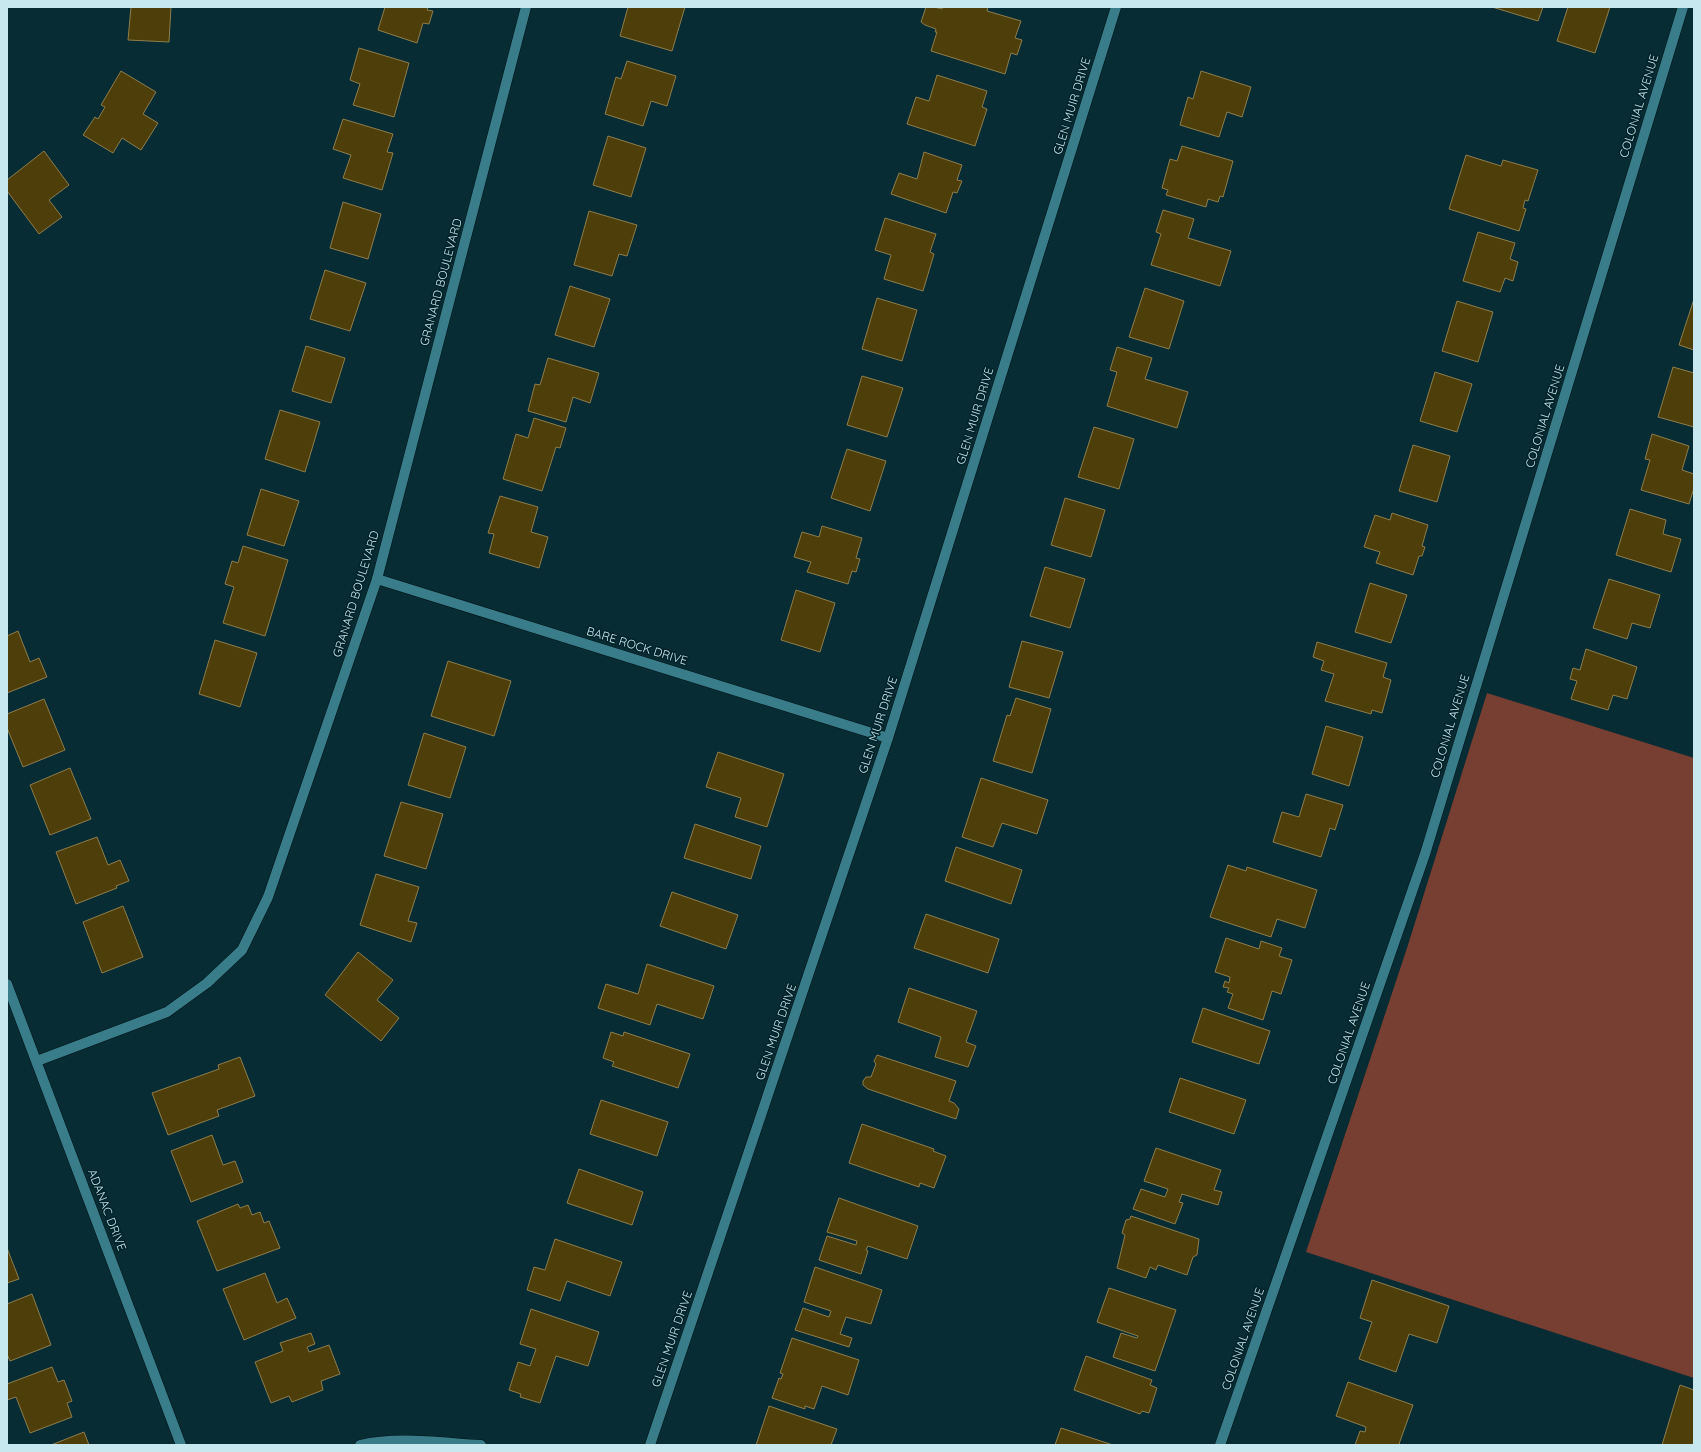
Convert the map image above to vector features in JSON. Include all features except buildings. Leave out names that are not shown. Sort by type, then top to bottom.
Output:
[{"type":"street","name":"GRANARD BOULEVARD","points":[[37,1061],[167,1012],[207,983],[242,950],[268,897],[377,579],[526,7]]},
{"type":"street","name":"GLEN MUIR DRIVE","points":[[650,1445],[888,738],[1116,7]]},
{"type":"street","name":"COLONIAL AVENUE","points":[[1220,1445],[1425,854],[1683,7]]},
{"type":"street","name":"BARE ROCK DRIVE","points":[[377,579],[888,738]]},
{"type":"street","name":"ADANAC DRIVE","points":[[7,984],[181,1445]]},
{"type":"street","points":[[360,1445],[369,1443],[418,1441],[480,1445]]},
{"type":"shaded area","points":[[1487,693],[1694,758],[1694,1378],[1306,1252],[1407,948]]}]
